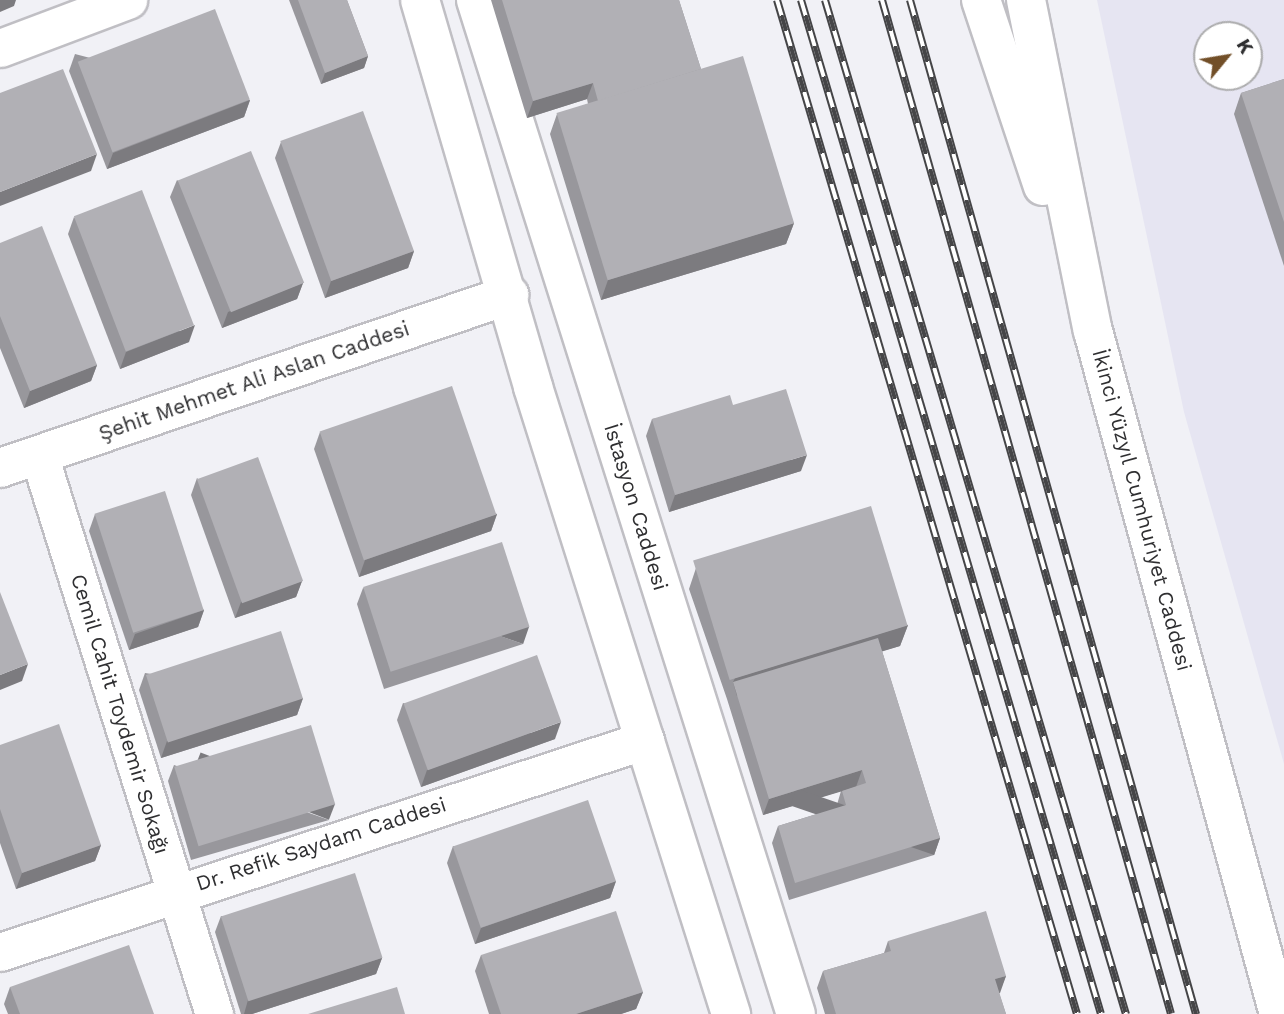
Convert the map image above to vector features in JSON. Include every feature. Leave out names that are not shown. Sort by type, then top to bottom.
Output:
[{"type":"main road","points":[[420,0],[730,1014]]},
{"type":"main road","name":"İstasyon Caddesi","points":[[476,0],[796,1014]]},
{"type":"main road","points":[[981,0],[1093,331]]},
{"type":"main road","name":"İkinci Yüzyıl Cumhuriyet Caddesi","points":[[1026,0],[1093,331],[1279,1014]]},
{"type":"main road","name":"Şehit Mehmet Ali Aslan Caddesi","points":[[0,468],[509,295]]},
{"type":"street","points":[[0,48],[128,0]]},
{"type":"street","name":"Cemil Cahit Toydemir Sokağı","points":[[39,455],[214,1014]]},
{"type":"street","name":"Dr. Refik Saydam Caddesi","points":[[0,952],[175,891],[645,740]]},
{"type":"shaded area","points":[[1097,0],[1284,0],[1284,764],[1184,412]]},
{"type":"building","points":[[298,0],[347,0],[368,56],[325,73]]},
{"type":"building","points":[[502,0],[679,0],[701,69],[598,101],[593,83],[533,101]]},
{"type":"building","points":[[215,9],[250,100],[113,152],[78,62]]},
{"type":"building","points":[[743,56],[794,223],[608,280],[557,113]]},
{"type":"building","points":[[63,69],[97,154],[0,192],[0,93]]},
{"type":"building","points":[[1284,79],[1284,222],[1241,93],[1263,91],[1263,86]]},
{"type":"building","points":[[363,111],[414,251],[331,281],[280,141]]},
{"type":"building","points":[[251,151],[304,283],[231,312],[178,181]]},
{"type":"building","points":[[142,190],[194,325],[126,352],[74,216]]},
{"type":"building","points":[[42,226],[97,365],[30,391],[0,316],[0,243]]},
{"type":"building","points":[[452,386],[496,515],[364,560],[320,432]]},
{"type":"building","points":[[786,389],[807,455],[675,495],[652,419],[730,395],[733,405]]},
{"type":"building","points":[[258,457],[303,581],[242,603],[197,479]]},
{"type":"building","points":[[165,491],[204,610],[133,633],[95,514]]},
{"type":"building","points":[[871,506],[908,626],[730,680],[693,560]]},
{"type":"building","points":[[502,542],[530,627],[391,672],[363,587]]},
{"type":"building","points":[[0,592],[28,664],[0,675]]},
{"type":"building","points":[[281,631],[303,699],[168,742],[146,675]]},
{"type":"building","points":[[878,638],[940,838],[795,883],[778,826],[846,805],[842,791],[866,783],[862,770],[769,799],[733,682]]},
{"type":"building","points":[[537,655],[561,722],[428,770],[404,704]]},
{"type":"building","points":[[59,724],[101,845],[22,873],[0,809],[0,745]]},
{"type":"building","points":[[311,725],[335,804],[199,846],[174,767]]},
{"type":"building","points":[[588,800],[616,881],[481,928],[453,847]]},
{"type":"building","points":[[355,873],[383,958],[248,1001],[221,917]]},
{"type":"building","points":[[616,911],[643,992],[576,1014],[501,1014],[481,955]]},
{"type":"building","points":[[986,911],[1006,976],[995,979],[1006,1014],[836,1014],[823,971],[891,951],[888,941]]},
{"type":"building","points":[[129,945],[154,1014],[20,1014],[10,987]]},
{"type":"building","points":[[397,987],[405,1014],[308,1014]]},
{"type":"railway","points":[[777,0],[1077,1014]]},
{"type":"railway","points":[[801,0],[1101,1014]]},
{"type":"railway","points":[[825,0],[1126,1014]]},
{"type":"railway","points":[[882,0],[1171,1014]]},
{"type":"railway","points":[[910,0],[1196,1014]]}]
